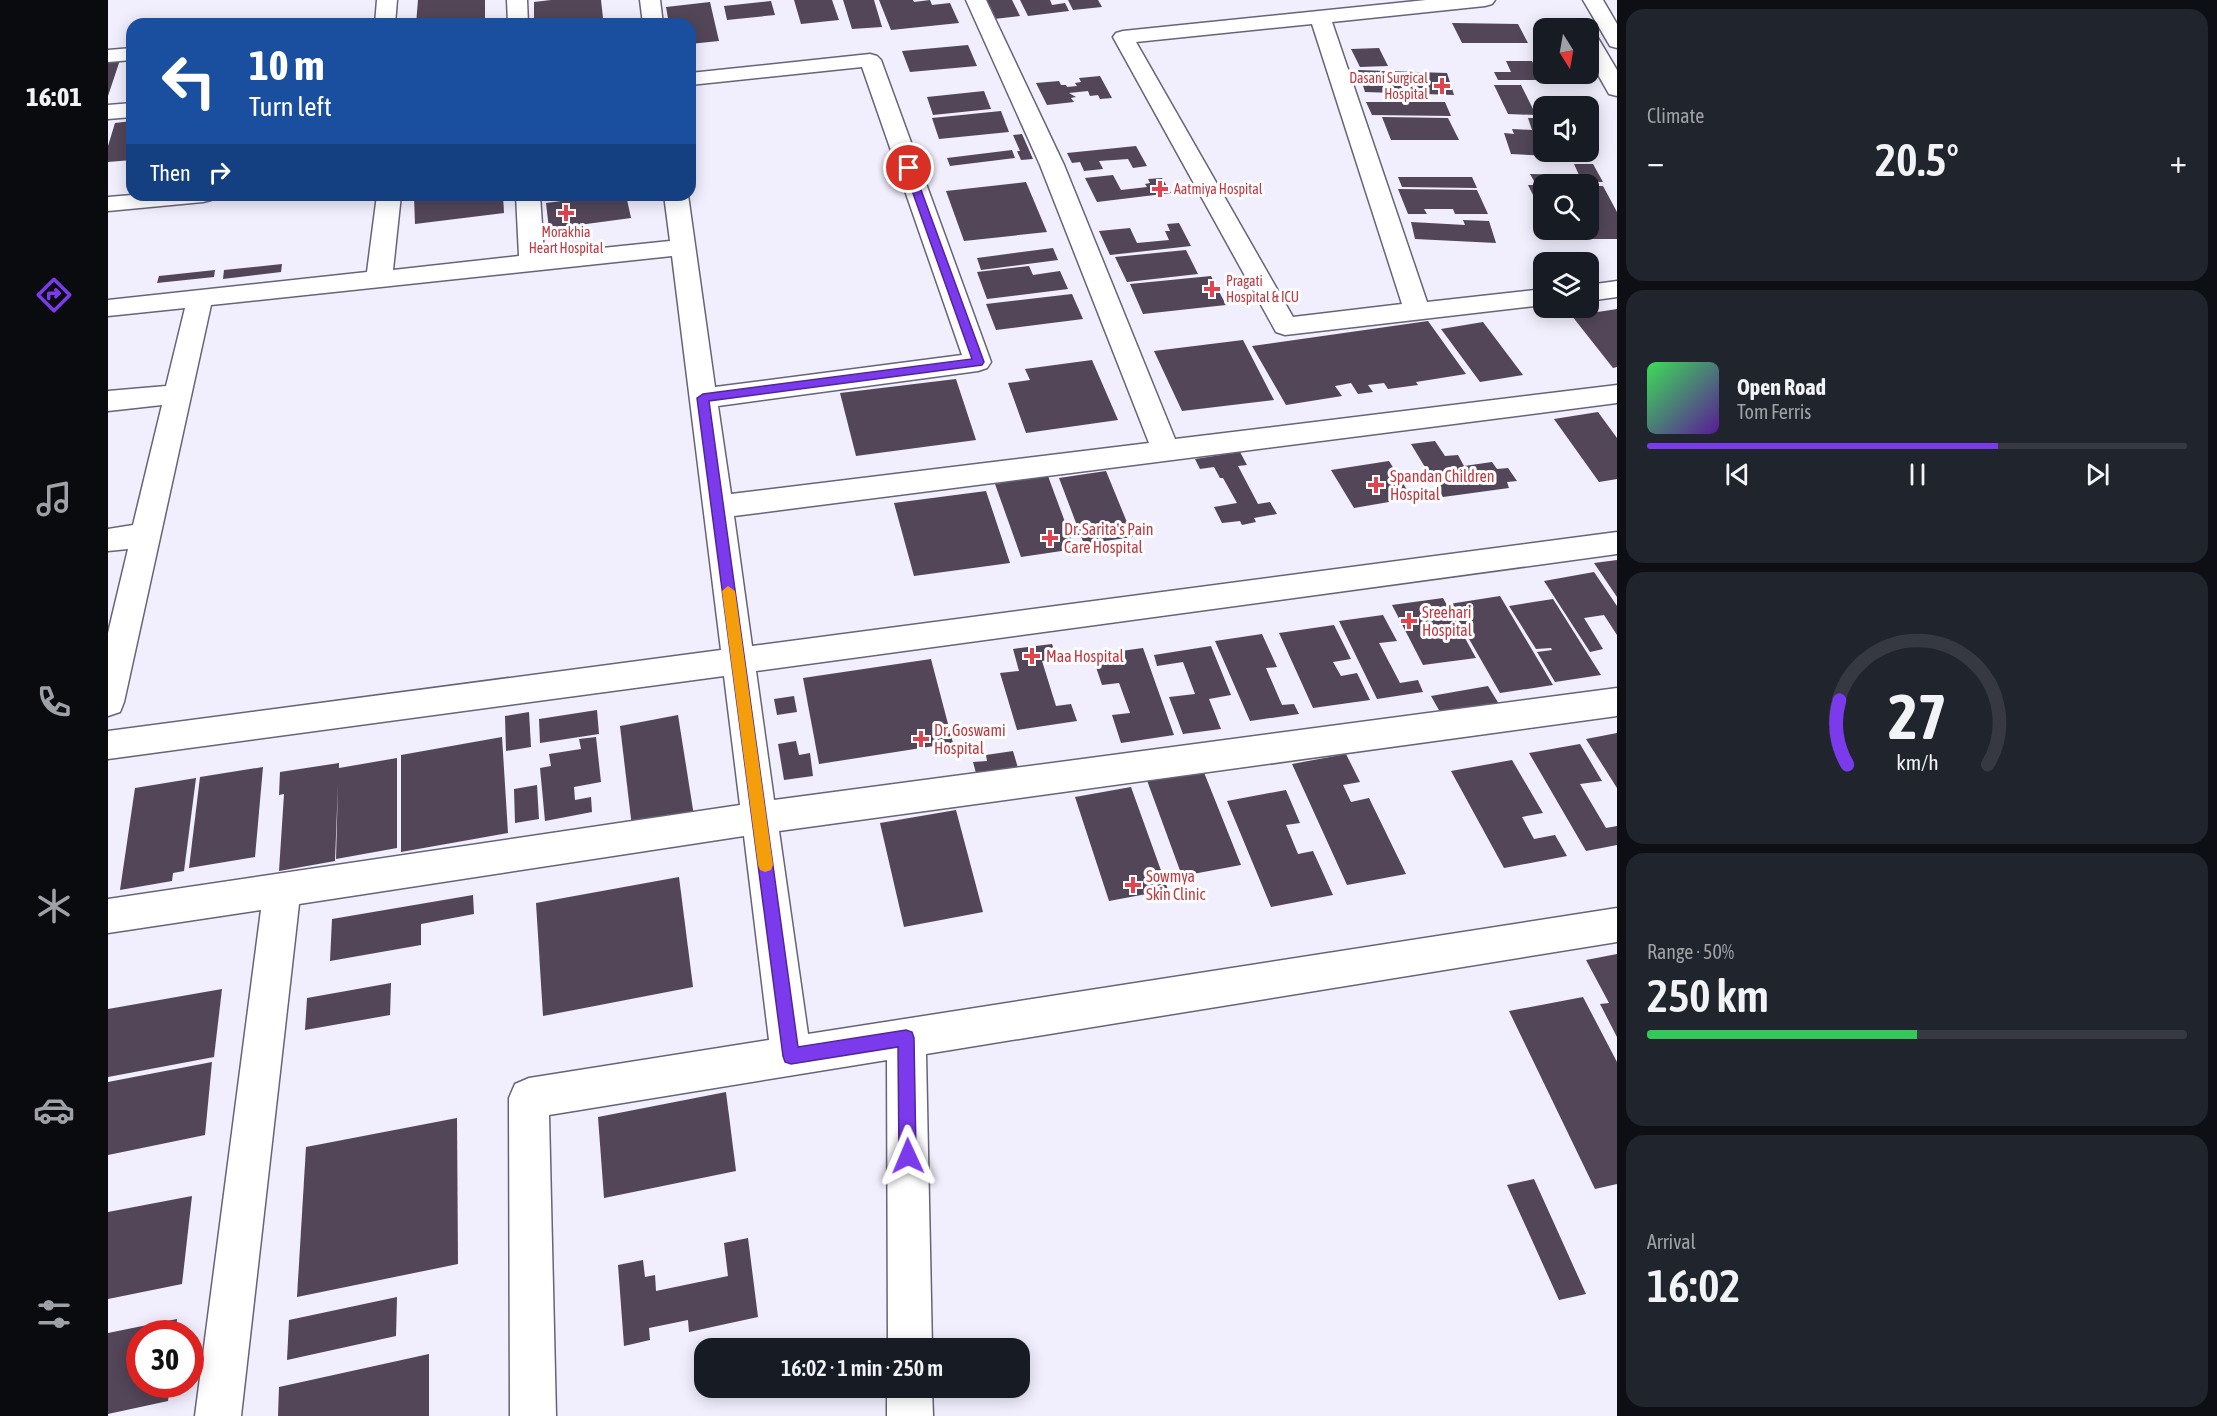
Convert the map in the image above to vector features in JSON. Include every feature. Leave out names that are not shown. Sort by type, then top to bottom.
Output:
[{"type":"street","points":[[386,18],[387,0]]},
{"type":"street","points":[[517,0],[518,18]]},
{"type":"street","points":[[650,0],[652,18]]},
{"type":"street","points":[[976,0],[1052,165],[1166,451]]},
{"type":"street","points":[[1485,0],[1123,37],[1285,326],[1533,298]]},
{"type":"street","points":[[1593,0],[1617,42]]},
{"type":"street","points":[[1320,17],[1417,311]]},
{"type":"street","points":[[108,56],[126,54]]},
{"type":"street","points":[[1599,56],[1617,89]]},
{"type":"street","points":[[696,78],[870,60],[978,362],[703,398]]},
{"type":"street","points":[[108,112],[126,110]]},
{"type":"street","points":[[108,204],[140,201]]},
{"type":"street","points":[[379,279],[387,201]]},
{"type":"street","points":[[528,201],[532,263]]},
{"type":"street","points":[[677,201],[791,1056]]},
{"type":"street","points":[[108,308],[683,248]]},
{"type":"street","points":[[1599,292],[1617,290]]},
{"type":"street","points":[[108,702],[200,298]]},
{"type":"street","points":[[108,401],[178,394]]},
{"type":"street","points":[[717,507],[1617,394]]},
{"type":"street","points":[[108,540],[146,535]]},
{"type":"street","points":[[108,745],[1617,543]]},
{"type":"street","points":[[108,916],[759,818],[1617,702]]},
{"type":"street","points":[[218,1416],[282,890]]},
{"type":"street","points":[[533,1416],[528,1098],[1617,925]]},
{"type":"street","points":[[906,1038],[910,1338]]},
{"type":"street","points":[[910,1398],[910,1416]]},
{"type":"building","points":[[418,0],[485,0],[485,18],[416,18]]},
{"type":"building","points":[[601,0],[603,18],[534,18],[534,2]]},
{"type":"building","points":[[794,0],[832,0],[839,20],[801,24]]},
{"type":"building","points":[[843,0],[874,0],[882,27],[852,29]]},
{"type":"building","points":[[879,0],[913,0],[914,2],[930,0],[932,5],[950,3],[959,23],[891,30]]},
{"type":"building","points":[[985,0],[1012,0],[1020,16],[994,19]]},
{"type":"building","points":[[1020,0],[1050,0],[1052,5],[1065,3],[1069,11],[1028,16]]},
{"type":"building","points":[[1068,0],[1098,0],[1102,7],[1073,10]]},
{"type":"building","points":[[771,1],[775,15],[727,20],[724,6]]},
{"type":"building","points":[[710,2],[719,41],[696,43],[696,18],[668,18],[666,7]]},
{"type":"building","points":[[1452,23],[1518,24],[1528,43],[1462,43]]},
{"type":"building","points":[[968,45],[977,66],[910,72],[902,51]]},
{"type":"building","points":[[1379,48],[1388,66],[1360,67],[1351,49]]},
{"type":"building","points":[[120,60],[108,96],[108,61]]},
{"type":"building","points":[[1506,61],[1532,61],[1533,63],[1533,80],[1498,80],[1494,72],[1511,72]]},
{"type":"building","points":[[1358,70],[1447,73],[1454,95],[1365,92]]},
{"type":"building","points":[[1100,76],[1112,98],[1100,99],[1098,95],[1090,96],[1088,91],[1069,93],[1076,97],[1071,98],[1074,102],[1047,105],[1036,83],[1059,81],[1061,85],[1067,87],[1077,86],[1075,83],[1081,82],[1079,78]]},
{"type":"building","points":[[1494,85],[1521,85],[1533,109],[1533,115],[1508,114]]},
{"type":"building","points":[[984,91],[991,109],[933,115],[927,97]]},
{"type":"building","points":[[1366,102],[1445,102],[1451,116],[1372,115]]},
{"type":"building","points":[[1001,111],[1009,132],[939,139],[932,118]]},
{"type":"building","points":[[1382,117],[1448,118],[1459,140],[1391,140]]},
{"type":"building","points":[[1528,118],[1533,118],[1533,155],[1511,154],[1504,133],[1514,134],[1512,129],[1532,130]]},
{"type":"building","points":[[126,122],[126,160],[108,162],[108,146],[115,123]]},
{"type":"building","points":[[1022,134],[1033,159],[1021,160],[1017,151],[1020,151],[1013,135]]},
{"type":"building","points":[[1136,146],[1147,166],[1133,168],[1128,159],[1099,161],[1103,169],[1084,171],[1080,162],[1072,163],[1067,153]]},
{"type":"building","points":[[1012,150],[1015,158],[950,166],[947,158]]},
{"type":"building","points":[[1574,164],[1593,164],[1599,174],[1579,174]]},
{"type":"building","points":[[1113,175],[1121,190],[1147,187],[1145,184],[1150,183],[1148,179],[1162,178],[1171,193],[1097,202],[1085,178]]},
{"type":"building","points":[[1398,177],[1472,177],[1477,188],[1402,187]]},
{"type":"building","points":[[1026,182],[1047,232],[964,241],[946,191]]},
{"type":"building","points":[[1528,185],[1533,185],[1533,195]]},
{"type":"building","points":[[1599,186],[1603,186],[1617,212],[1617,239],[1599,239]]},
{"type":"building","points":[[1398,189],[1477,190],[1488,214],[1455,214],[1453,209],[1424,209],[1427,214],[1408,214]]},
{"type":"building","points":[[414,201],[503,201],[504,213],[415,224]]},
{"type":"building","points":[[627,201],[631,218],[549,229],[546,203]]},
{"type":"building","points":[[1463,220],[1489,221],[1496,243],[1415,239],[1411,222],[1465,225]]},
{"type":"building","points":[[1179,223],[1191,246],[1110,255],[1099,231],[1130,228],[1137,243],[1169,240],[1165,231],[1170,231],[1167,224]]},
{"type":"building","points":[[1053,248],[1058,260],[981,270],[977,258]]},
{"type":"building","points":[[1186,250],[1198,274],[1127,282],[1115,257]]},
{"type":"building","points":[[282,264],[281,272],[223,279],[224,270]]},
{"type":"building","points":[[1029,266],[1033,275],[1060,271],[1068,289],[987,299],[977,272]]},
{"type":"building","points":[[215,270],[214,277],[157,283],[159,276]]},
{"type":"building","points":[[1211,276],[1226,305],[1143,314],[1130,284]]},
{"type":"building","points":[[1072,294],[1083,319],[996,330],[986,304]]},
{"type":"building","points":[[1617,309],[1617,367],[1613,368],[1574,318],[1599,318],[1599,312]]},
{"type":"building","points":[[1428,321],[1466,374],[1388,389],[1384,383],[1368,385],[1373,392],[1358,394],[1351,383],[1335,386],[1342,396],[1286,405],[1252,346]]},
{"type":"building","points":[[1483,322],[1523,375],[1480,382],[1441,329]]},
{"type":"building","points":[[1243,340],[1274,400],[1182,411],[1154,351]]},
{"type":"building","points":[[1092,360],[1118,420],[1026,433],[1008,383],[1030,380],[1025,369]]},
{"type":"building","points":[[956,379],[976,440],[856,456],[840,393]]},
{"type":"building","points":[[1598,412],[1617,438],[1617,479],[1599,482],[1554,419]]},
{"type":"building","points":[[1435,441],[1445,456],[1458,455],[1464,466],[1492,462],[1497,469],[1508,468],[1517,481],[1507,482],[1509,488],[1443,497],[1411,444]]},
{"type":"building","points":[[1240,452],[1247,465],[1238,466],[1258,504],[1270,502],[1277,514],[1254,518],[1256,522],[1242,525],[1240,521],[1222,523],[1214,507],[1237,503],[1214,467],[1200,469],[1195,459]]},
{"type":"building","points":[[1389,461],[1412,498],[1354,508],[1331,470]]},
{"type":"building","points":[[1106,471],[1133,537],[1084,544],[1059,478]]},
{"type":"building","points":[[1048,476],[1075,549],[1021,557],[995,484]]},
{"type":"building","points":[[986,491],[1010,563],[914,576],[894,503]]},
{"type":"building","points":[[1617,560],[1617,597],[1594,563]]},
{"type":"building","points":[[1594,572],[1617,606],[1617,635],[1604,615],[1584,618],[1603,649],[1590,652],[1544,581]]},
{"type":"building","points":[[1500,596],[1553,685],[1500,693],[1449,604]]},
{"type":"building","points":[[1443,598],[1476,658],[1423,665],[1392,605]]},
{"type":"building","points":[[1553,599],[1601,675],[1555,682],[1537,652],[1552,650],[1551,648],[1536,649],[1509,606]]},
{"type":"building","points":[[1383,615],[1397,641],[1379,643],[1400,683],[1418,680],[1423,692],[1377,699],[1339,621]]},
{"type":"building","points":[[1334,625],[1351,659],[1333,662],[1341,676],[1357,673],[1370,700],[1313,708],[1279,633]]},
{"type":"building","points":[[1262,634],[1277,667],[1266,668],[1282,705],[1294,704],[1299,714],[1250,721],[1215,641]]},
{"type":"building","points":[[1052,644],[1057,659],[1042,661],[1056,706],[1071,704],[1077,721],[1017,730],[1000,673],[1019,671],[1013,649]]},
{"type":"building","points":[[1211,646],[1231,695],[1209,699],[1221,729],[1183,734],[1169,697],[1195,694],[1183,662],[1157,666],[1154,655]]},
{"type":"building","points":[[1143,648],[1174,735],[1121,743],[1112,715],[1130,713],[1119,683],[1102,685],[1092,655]]},
{"type":"building","points":[[931,659],[953,743],[819,764],[803,678]]},
{"type":"building","points":[[1488,686],[1502,709],[1444,719],[1431,696]]},
{"type":"building","points":[[794,696],[797,712],[777,715],[774,699]]},
{"type":"building","points":[[597,710],[599,734],[540,743],[539,719]]},
{"type":"building","points":[[529,712],[531,747],[506,751],[505,716]]},
{"type":"building","points":[[678,715],[694,816],[632,827],[620,726]]},
{"type":"building","points":[[1617,733],[1617,788],[1586,739]]},
{"type":"building","points":[[502,737],[508,833],[401,852],[401,755]]},
{"type":"building","points":[[596,737],[601,782],[574,787],[575,800],[591,797],[592,812],[545,821],[540,768],[551,766],[549,754],[581,749],[579,739]]},
{"type":"building","points":[[796,741],[799,755],[810,753],[813,776],[784,780],[778,744]]},
{"type":"building","points":[[1580,744],[1602,781],[1580,784],[1606,828],[1617,826],[1617,845],[1586,851],[1529,753]]},
{"type":"building","points":[[1013,751],[1021,778],[979,784],[973,762],[987,761],[986,755]]},
{"type":"building","points":[[1346,754],[1360,782],[1343,785],[1351,802],[1369,798],[1406,874],[1347,885],[1292,764]]},
{"type":"building","points":[[397,758],[397,848],[336,859],[338,784],[335,861],[279,871],[284,794],[279,795],[280,772],[339,763],[339,768]]},
{"type":"building","points":[[1512,760],[1543,813],[1522,817],[1534,839],[1555,835],[1567,856],[1504,868],[1451,771]]},
{"type":"building","points":[[1201,765],[1241,865],[1182,876],[1145,775]]},
{"type":"building","points":[[263,767],[255,857],[189,868],[200,777]]},
{"type":"building","points":[[196,778],[184,871],[173,873],[172,881],[120,890],[135,788]]},
{"type":"building","points":[[537,785],[539,819],[515,823],[514,789]]},
{"type":"building","points":[[1131,787],[1168,890],[1109,901],[1075,797]]},
{"type":"building","points":[[1286,790],[1300,823],[1286,825],[1298,854],[1313,851],[1333,895],[1271,907],[1227,801]]},
{"type":"building","points":[[956,810],[983,912],[904,927],[880,823]]},
{"type":"building","points":[[679,877],[693,987],[543,1016],[536,903]]},
{"type":"building","points":[[473,895],[474,914],[421,924],[421,945],[330,961],[332,919]]},
{"type":"building","points":[[1617,954],[1617,1037],[1600,1004],[1609,1003],[1586,960]]},
{"type":"building","points":[[391,983],[390,1015],[305,1030],[307,998]]},
{"type":"building","points":[[222,989],[214,1057],[108,1077],[108,1009]]},
{"type":"building","points":[[1583,997],[1617,1062],[1617,1184],[1595,1189],[1509,1011]]},
{"type":"building","points":[[212,1062],[205,1135],[108,1155],[108,1082]]},
{"type":"building","points":[[726,1092],[736,1171],[604,1198],[598,1117]]},
{"type":"building","points":[[457,1118],[458,1264],[297,1297],[306,1147]]},
{"type":"building","points":[[1534,1179],[1586,1294],[1559,1300],[1507,1185]]},
{"type":"building","points":[[192,1196],[182,1284],[108,1299],[108,1212]]},
{"type":"building","points":[[748,1238],[758,1317],[689,1332],[688,1320],[649,1328],[650,1340],[624,1346],[618,1265],[643,1260],[645,1277],[655,1275],[656,1291],[728,1276],[724,1243]]},
{"type":"building","points":[[397,1297],[396,1336],[287,1360],[289,1320]]},
{"type":"building","points":[[126,1329],[126,1398],[168,1398],[168,1401],[108,1414],[108,1333]]},
{"type":"building","points":[[429,1354],[429,1416],[278,1416],[279,1387]]},
{"type":"slow traffic","points":[[728,591],[765,865]]},
{"type":"place","name":"Dasani Surgical Hospital","points":[[1442,86]]},
{"type":"place","name":"Aatmiya Hospital","points":[[1160,189]]},
{"type":"place","name":"Morakhia Heart Hospital","points":[[566,213]]},
{"type":"place","name":"Pragati Hospital & ICU","points":[[1212,289]]},
{"type":"place","name":"Spandan Children Hospital","points":[[1376,485]]},
{"type":"place","name":"Dr. Sarita's Pain Care Hospital","points":[[1050,538]]},
{"type":"place","name":"Sreehari Hospital","points":[[1409,621]]},
{"type":"place","name":"Maa Hospital","points":[[1032,656]]},
{"type":"place","name":"Dr. Goswami Hospital","points":[[921,739]]},
{"type":"place","name":"Sowmya Skin Clinic","points":[[1133,885]]},
{"type":"route","points":[[908,1156],[906,1038],[791,1056],[703,398],[978,362],[909,168]]}]
